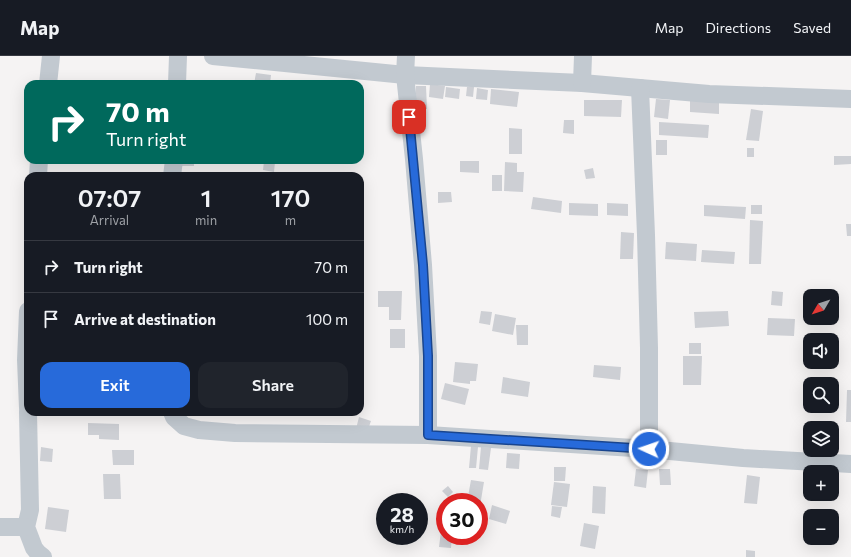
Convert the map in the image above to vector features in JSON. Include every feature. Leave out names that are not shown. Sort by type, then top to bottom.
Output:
[{"type":"street","points":[[48,80],[51,56]]},
{"type":"street","points":[[177,80],[178,56]]},
{"type":"street","points":[[213,56],[405,75],[582,83],[709,94],[851,98]]},
{"type":"street","points":[[406,56],[405,75],[423,265],[428,356],[428,435]]},
{"type":"street","points":[[582,83],[583,56]]},
{"type":"street","points":[[640,88],[647,251],[649,449]]},
{"type":"street","points":[[28,416],[30,510],[26,527],[34,548],[43,557]]},
{"type":"street","points":[[174,416],[184,426],[206,431],[235,433],[428,435],[649,449],[743,458],[851,464]]},
{"type":"street","points":[[0,527],[26,527]]},
{"type":"building","points":[[256,73],[271,75],[270,80],[255,80]]},
{"type":"building","points":[[430,84],[445,86],[443,99],[429,97]]},
{"type":"building","points":[[416,86],[426,86],[427,109],[416,109]]},
{"type":"building","points":[[446,87],[460,89],[459,99],[445,97]]},
{"type":"building","points":[[467,87],[474,87],[473,97],[466,96]]},
{"type":"building","points":[[477,88],[488,90],[487,100],[476,99]]},
{"type":"building","points":[[491,89],[519,92],[517,107],[490,104]]},
{"type":"building","points":[[656,99],[670,100],[668,119],[654,117]]},
{"type":"building","points":[[690,99],[719,101],[719,114],[690,112]]},
{"type":"building","points":[[584,100],[622,100],[621,117],[584,116]]},
{"type":"building","points":[[751,109],[763,111],[759,141],[746,140]]},
{"type":"building","points":[[564,120],[574,120],[574,134],[563,133]]},
{"type":"building","points":[[659,122],[709,125],[708,138],[659,135]]},
{"type":"building","points":[[509,128],[522,129],[522,154],[509,154]]},
{"type":"building","points":[[656,140],[667,140],[667,155],[656,155]]},
{"type":"building","points":[[747,148],[754,148],[754,157],[747,157]]},
{"type":"building","points":[[834,156],[851,156],[851,164],[834,165]]},
{"type":"building","points":[[460,161],[479,161],[479,173],[460,172]]},
{"type":"building","points":[[505,162],[517,163],[517,172],[524,172],[523,192],[504,191]]},
{"type":"building","points":[[181,164],[194,164],[194,166],[181,166]]},
{"type":"building","points":[[264,164],[275,164],[274,172],[263,170]]},
{"type":"building","points":[[593,168],[595,178],[586,179],[584,170]]},
{"type":"building","points":[[492,175],[502,175],[502,191],[492,191]]},
{"type":"building","points":[[438,192],[451,192],[452,202],[438,203]]},
{"type":"building","points":[[533,197],[562,201],[561,213],[531,209]]},
{"type":"building","points":[[569,203],[598,204],[598,216],[569,215]]},
{"type":"building","points":[[607,203],[628,204],[628,216],[607,215]]},
{"type":"building","points":[[704,205],[746,207],[745,219],[704,216]]},
{"type":"building","points":[[751,205],[762,205],[762,214],[751,214]]},
{"type":"building","points":[[750,220],[763,221],[761,264],[749,264]]},
{"type":"building","points":[[846,224],[851,224],[851,236],[847,236]]},
{"type":"building","points":[[621,232],[634,233],[633,259],[620,259]]},
{"type":"building","points":[[666,242],[697,244],[696,261],[665,259]]},
{"type":"building","points":[[702,250],[735,252],[734,264],[701,262]]},
{"type":"building","points":[[378,291],[402,291],[401,320],[389,320],[389,307],[378,307]]},
{"type":"building","points":[[772,291],[783,292],[782,306],[771,305]]},
{"type":"building","points":[[481,311],[492,312],[490,325],[479,323]]},
{"type":"building","points":[[728,311],[729,326],[695,328],[694,312]]},
{"type":"building","points":[[495,314],[516,318],[513,335],[492,331]]},
{"type":"building","points":[[768,318],[795,319],[794,336],[767,335]]},
{"type":"building","points":[[516,325],[528,325],[528,345],[517,345]]},
{"type":"building","points":[[390,329],[405,329],[405,348],[390,348]]},
{"type":"building","points":[[689,343],[701,343],[701,354],[689,354]]},
{"type":"building","points":[[683,356],[702,356],[701,385],[683,385]]},
{"type":"building","points":[[455,362],[478,364],[476,381],[470,381],[470,384],[453,382]]},
{"type":"building","points":[[594,365],[621,367],[620,380],[593,377]]},
{"type":"building","points":[[503,377],[530,382],[528,397],[501,393]]},
{"type":"building","points":[[445,383],[469,389],[465,405],[441,399]]},
{"type":"building","points":[[847,390],[851,390],[851,422],[846,422]]},
{"type":"building","points":[[359,417],[371,421],[367,432],[356,429]]},
{"type":"building","points":[[88,423],[119,424],[119,440],[99,439],[99,435],[88,435]]},
{"type":"building","points":[[471,446],[478,447],[476,468],[469,468]]},
{"type":"building","points":[[41,447],[53,449],[52,462],[40,461]]},
{"type":"building","points":[[481,447],[491,448],[488,470],[479,469]]},
{"type":"building","points":[[112,450],[134,450],[134,465],[113,465]]},
{"type":"building","points":[[507,453],[520,454],[519,469],[506,468]]},
{"type":"building","points":[[554,467],[566,467],[565,481],[554,481]]},
{"type":"building","points":[[636,469],[648,470],[646,488],[634,486]]},
{"type":"building","points":[[659,469],[670,469],[671,485],[660,485]]},
{"type":"building","points":[[103,474],[120,474],[121,499],[104,499]]},
{"type":"building","points":[[747,475],[760,477],[757,504],[744,503]]},
{"type":"building","points":[[471,480],[484,482],[482,493],[469,493]]},
{"type":"building","points":[[554,482],[570,484],[567,507],[551,505]]},
{"type":"building","points":[[448,486],[453,492],[444,493],[442,491]]},
{"type":"building","points":[[593,486],[606,487],[605,514],[592,513]]},
{"type":"building","points":[[492,505],[510,511],[506,524],[489,519]]},
{"type":"building","points":[[552,506],[562,507],[560,518],[551,516]]},
{"type":"building","points":[[48,507],[69,510],[66,532],[45,529]]},
{"type":"building","points":[[584,523],[599,526],[595,549],[580,546]]},
{"type":"building","points":[[439,545],[451,545],[451,548],[439,547]]},
{"type":"building","points":[[746,550],[755,551],[755,557],[746,557]]},
{"type":"route","points":[[409,117],[423,265],[428,356],[428,435],[649,449]]}]
